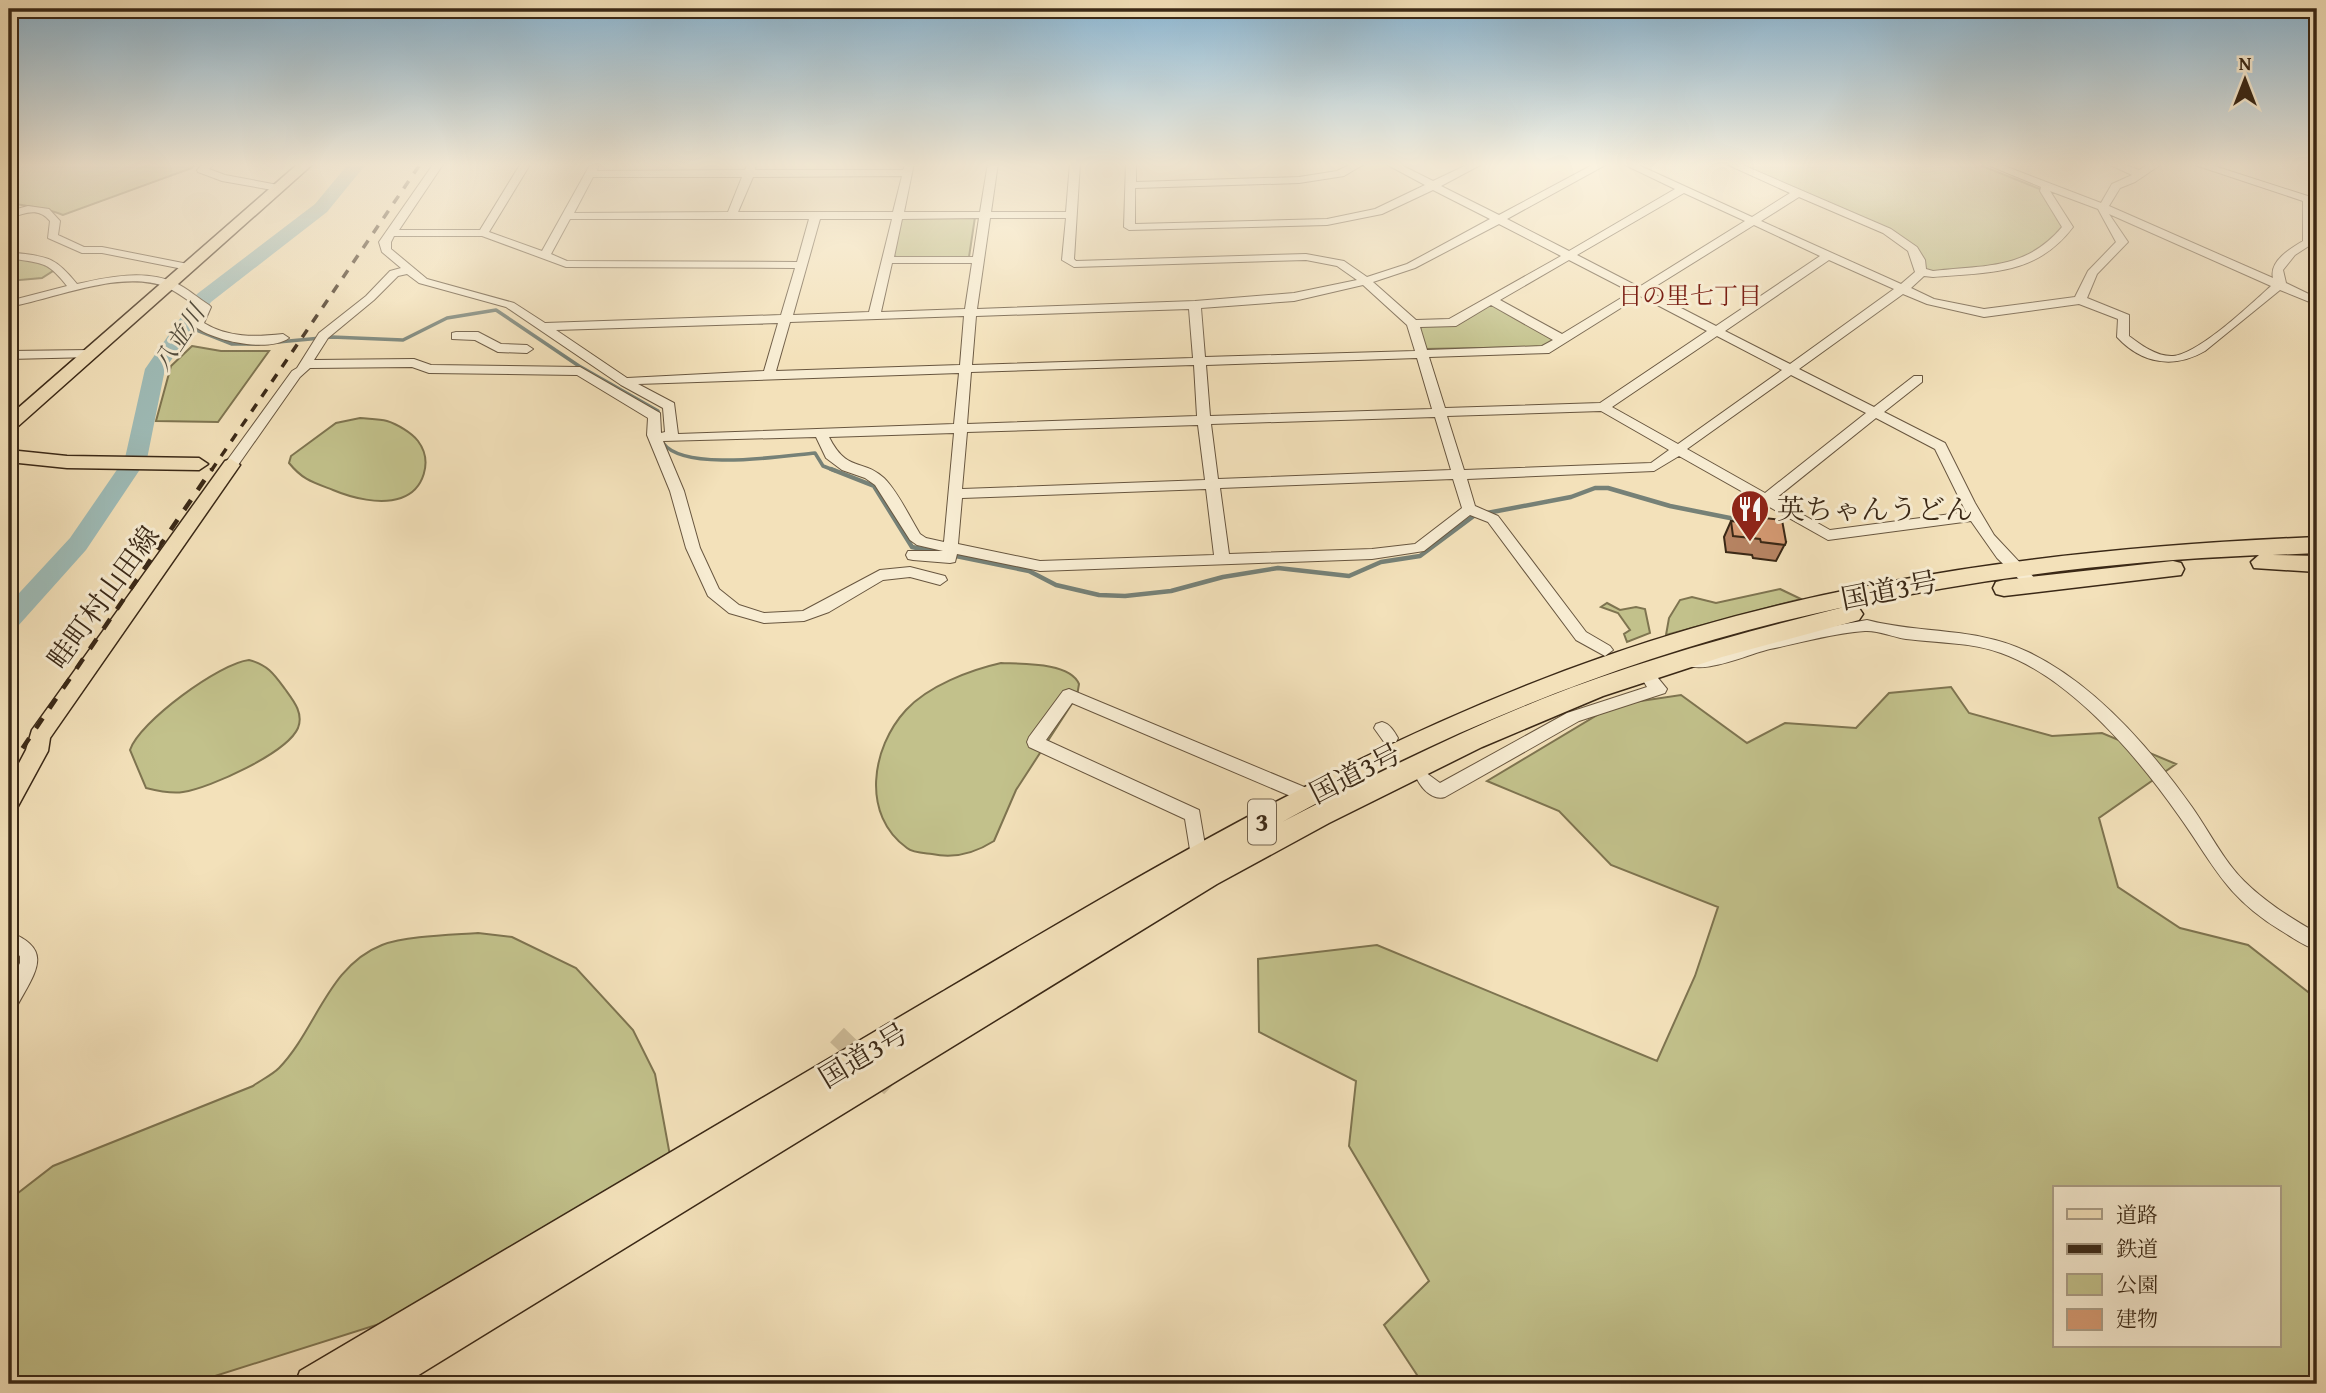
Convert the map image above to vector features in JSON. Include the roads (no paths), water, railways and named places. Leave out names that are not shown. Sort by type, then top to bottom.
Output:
[{"type":"highway","points":[[2239,556],[2293,536],[2317,534]]},
{"type":"highway","name":"国道3号","points":[[313,1384],[1198,857],[1308,796],[1392,754],[1504,704],[1667,645],[1792,610],[1859,595],[2239,556],[2317,545]]},
{"type":"highway","name":"国道3号","points":[[2239,556],[2317,558]]},
{"type":"highway","points":[[2239,556],[2317,564]]},
{"type":"highway","name":"国道3号","points":[[372,1384],[1208,876],[1406,771],[1514,722],[1682,660],[1869,610],[2023,577]]},
{"type":"main road","points":[[9,425],[232,228]]},
{"type":"main road","points":[[9,456],[67,462],[199,464]]},
{"type":"main road","name":"畦町村山田線","points":[[9,802],[37,751],[40,736],[231,465]]},
{"type":"street","points":[[53,228],[52,236],[82,250],[102,250],[188,267]]},
{"type":"street","points":[[395,228],[385,242],[386,250],[409,270],[424,281],[510,306],[539,339],[669,405],[673,438],[1603,407],[1828,535],[1972,516]]},
{"type":"street","points":[[483,233],[486,228]]},
{"type":"street","points":[[545,255],[560,228]]},
{"type":"street","points":[[769,375],[812,228]]},
{"type":"street","points":[[874,315],[895,228]]},
{"type":"street","points":[[913,555],[950,558],[970,313],[983,228]]},
{"type":"street","points":[[1070,228],[1068,260],[1074,264],[1306,257],[1340,263],[1366,281],[1413,324],[1469,509],[1493,519],[1581,636],[1605,650]]},
{"type":"street","points":[[456,335],[478,336],[498,348],[539,339],[785,317],[1195,305],[1294,297],[1366,281],[1411,266],[1485,228]]},
{"type":"street","points":[[1515,228],[1940,446],[1972,516],[2023,577]]},
{"type":"street","points":[[1413,324],[1452,323],[1616,228]]},
{"type":"street","points":[[625,382],[966,368],[1545,350],[1743,228]]},
{"type":"street","points":[[1769,228],[1931,302],[1984,313],[2080,300],[2125,318],[2122,323],[2123,337],[2133,345],[2174,360],[2181,359],[2243,317],[2279,281]]},
{"type":"street","points":[[1876,228],[1898,238],[1913,249],[1921,272]]},
{"type":"street","points":[[1921,272],[1933,274],[2013,267],[2052,246],[2067,228]]},
{"type":"street","points":[[2080,300],[2092,273],[2122,242],[2115,228]]},
{"type":"street","points":[[2155,228],[2317,296]]},
{"type":"street","points":[[2279,281],[2277,270],[2291,253],[2309,242],[2310,228]]},
{"type":"street","points":[[392,233],[483,233],[566,264],[578,265],[800,265]]},
{"type":"street","points":[[9,255],[47,261],[57,266],[74,288]]},
{"type":"street","points":[[1603,407],[1829,255]]},
{"type":"street","points":[[886,260],[978,260]]},
{"type":"street","points":[[231,465],[306,364],[323,336],[370,298],[394,273],[409,270]]},
{"type":"street","points":[[955,494],[1654,467],[1903,289],[1921,272]]},
{"type":"street","points":[[9,304],[74,288],[124,280],[169,284],[200,304],[198,324],[229,339],[250,341],[283,338]]},
{"type":"street","points":[[2279,281],[2317,302]]},
{"type":"street","points":[[1491,300],[1563,340]]},
{"type":"street","points":[[1195,305],[1204,420],[1222,559]]},
{"type":"street","points":[[493,371],[539,339]]},
{"type":"street","points":[[9,355],[90,354]]},
{"type":"street","points":[[306,364],[414,363],[429,369],[580,371],[655,416],[654,435],[677,491],[693,548],[713,592],[734,609],[764,618],[791,618],[824,608],[880,575],[909,572],[940,580]]},
{"type":"street","points":[[1765,500],[1919,379]]},
{"type":"street","points":[[820,433],[831,455],[847,467],[870,475],[880,482],[915,537],[922,542],[1040,566],[1407,551],[1419,548],[1469,509]]},
{"type":"street","points":[[656,439],[672,434]]},
{"type":"street","points":[[1682,660],[1714,661],[1751,648],[1867,625],[1884,631],[1972,640],[2022,656],[2074,692],[2138,751],[2181,805],[2237,885],[2274,918],[2317,943]]},
{"type":"street","points":[[1425,779],[1439,792],[1573,717],[1659,689],[1652,682]]},
{"type":"street","points":[[1198,857],[1193,815],[1035,742],[1069,695],[1308,796]]},
{"type":"street","points":[[9,940],[29,954],[29,964],[9,1002]]},
{"type":"waterway","name":"八並川","points":[[9,620],[78,544],[136,459],[155,369],[204,298],[295,228]]},
{"type":"waterway","points":[[278,342],[332,337],[403,340],[447,318],[496,310],[579,366],[658,411],[661,439],[674,452],[712,460],[758,459],[815,453],[823,466],[836,471]]},
{"type":"waterway","points":[[189,319],[189,327],[232,344],[259,344]]},
{"type":"waterway","points":[[831,469],[874,486],[912,547],[936,552]]},
{"type":"waterway","points":[[1487,513],[1571,497],[1595,488],[1608,488],[1670,506],[1740,520]]},
{"type":"waterway","points":[[951,555],[1029,571],[1056,585],[1099,595],[1125,596],[1171,591],[1223,577],[1278,568],[1349,576],[1381,562],[1420,556],[1475,515]]},
{"type":"tunnel","points":[[837,1035],[891,1087]]},
{"type":"railway","points":[[211,471],[377,228]]},
{"type":"railway","points":[[9,768],[212,469]]},
{"type":"place","name":"英ちゃんうどん","points":[[1750,543]]},
{"type":"district","name":"日の里七丁目","points":[[1690,296]]}]
